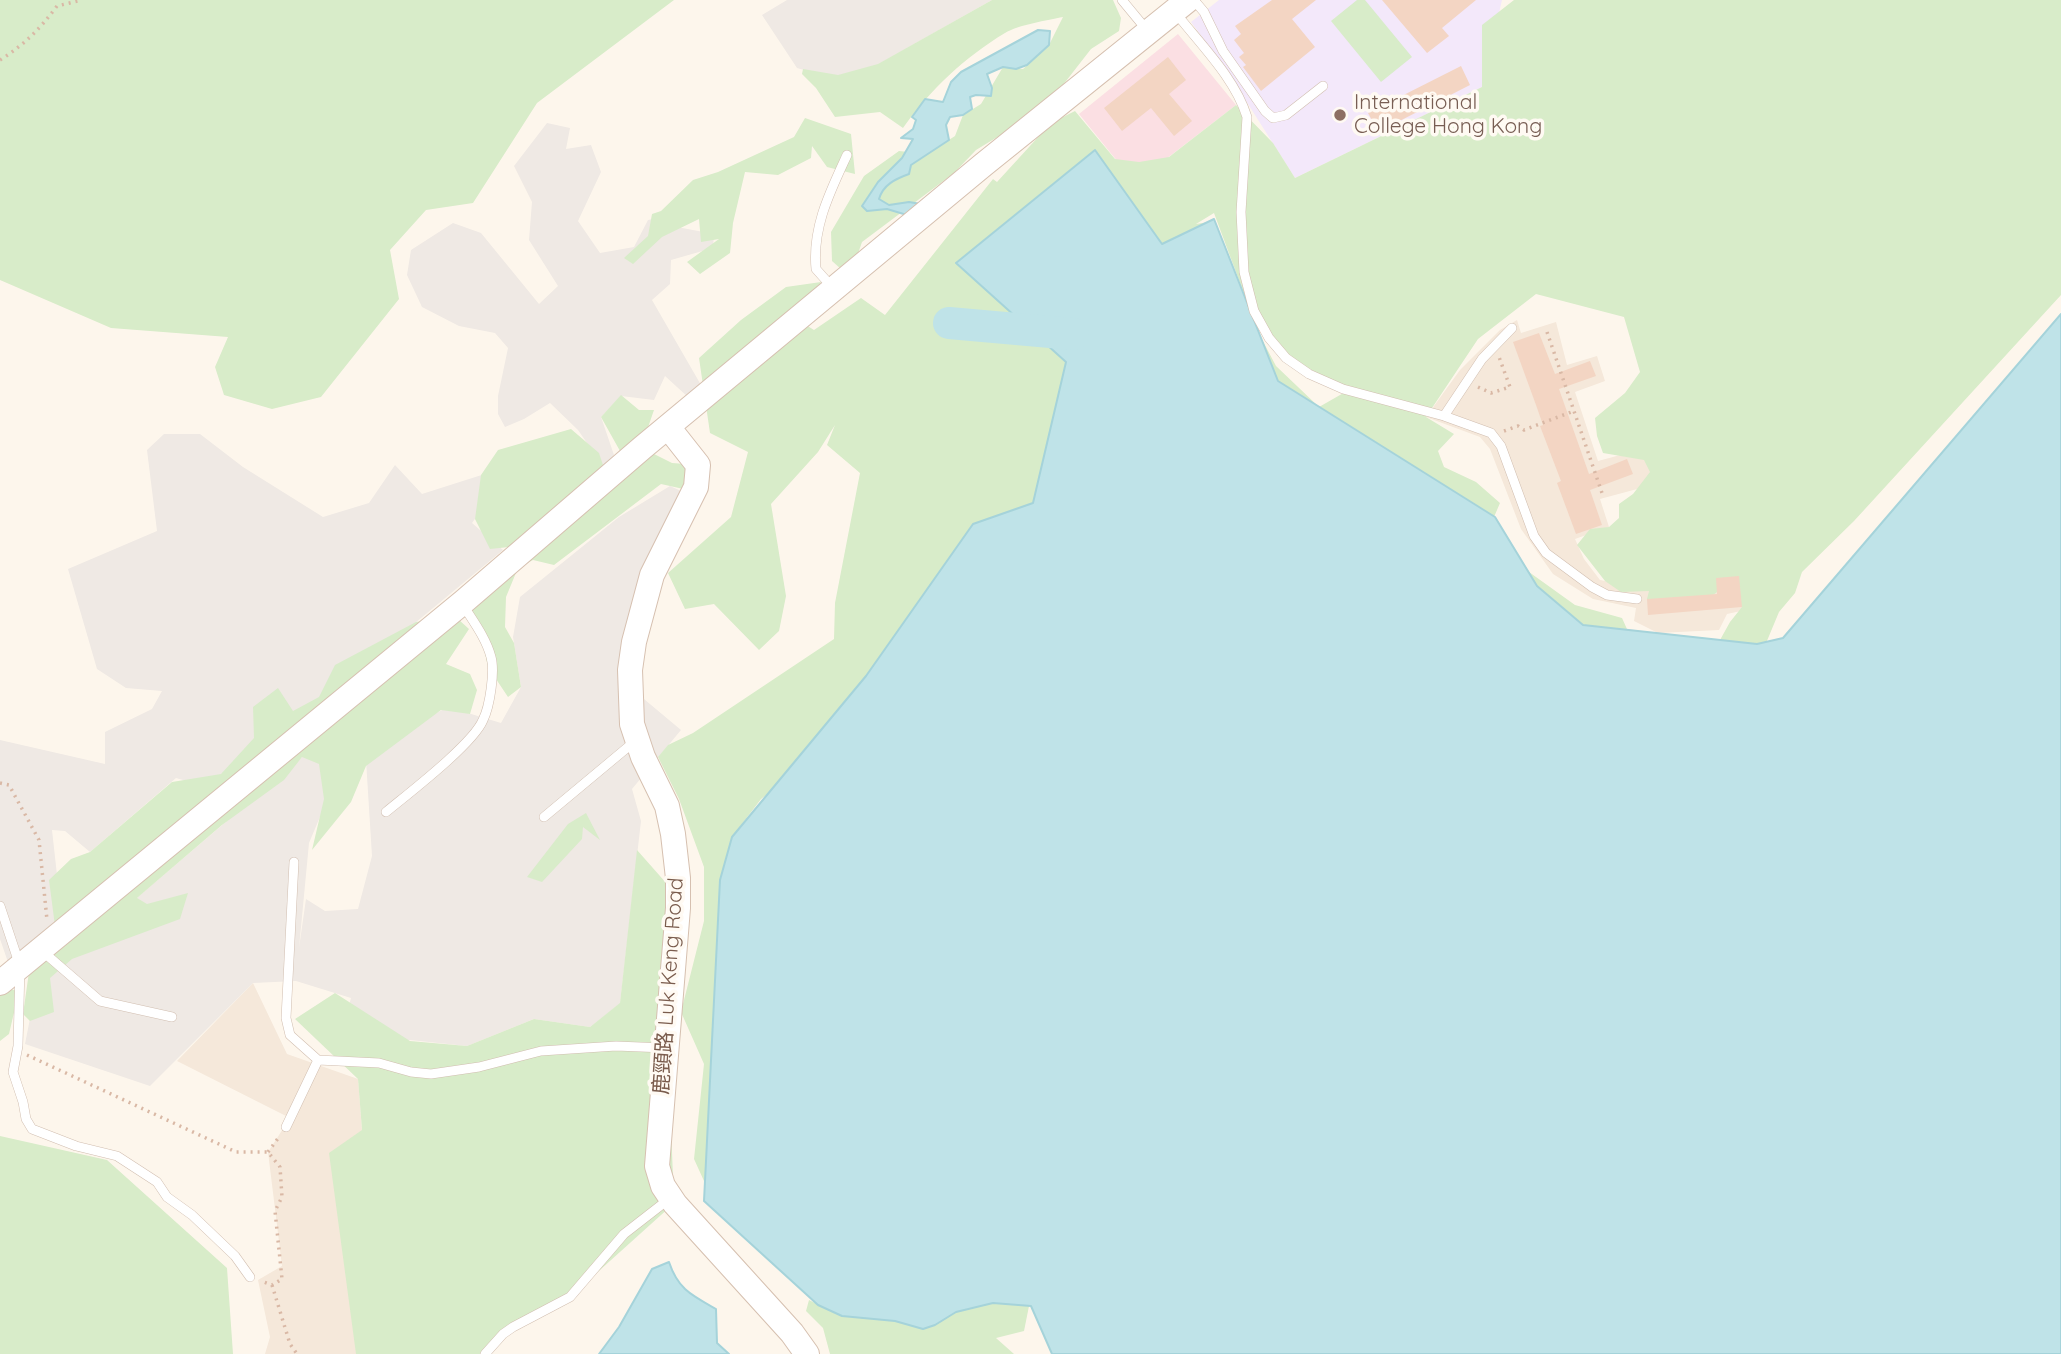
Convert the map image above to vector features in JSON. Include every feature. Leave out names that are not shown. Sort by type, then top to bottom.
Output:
[{"type":"main road","points":[[0,983],[462,603],[668,427],[983,165],[1186,4]]},
{"type":"main road","name":"鹿頸路 Luk Keng Road","points":[[668,427],[698,465],[696,487],[652,575],[634,642],[629,690],[636,741],[667,806],[676,849],[678,908],[657,1157],[660,1179],[670,1198],[792,1333],[807,1354]]},
{"type":"lane","points":[[1122,0],[1150,33]]},
{"type":"lane","points":[[1186,4],[1204,12],[1223,51],[1265,111],[1273,118],[1286,116],[1322,86]]},
{"type":"lane","points":[[1186,4],[1244,107],[1247,117],[1241,212],[1244,272],[1254,311],[1269,338],[1286,358],[1309,374],[1343,389],[1444,416],[1491,433],[1501,446],[1534,536],[1546,553],[1607,595],[1637,599]]},
{"type":"lane","points":[[834,290],[816,269],[814,255],[823,208],[847,155]]},
{"type":"lane","points":[[1444,416],[1482,359],[1512,328]]},
{"type":"lane","points":[[386,812],[465,743],[483,721],[491,690],[492,659],[483,637],[462,603]]},
{"type":"lane","points":[[544,817],[636,741]]},
{"type":"lane","points":[[294,862],[286,1018],[290,1035],[318,1060],[379,1063],[411,1072],[431,1074],[479,1067],[541,1051],[616,1046],[666,1048]]},
{"type":"lane","points":[[0,906],[20,966],[18,1046],[13,1072],[26,1119],[32,1129],[76,1146],[117,1156],[157,1182],[167,1197],[192,1215],[235,1256],[250,1277]]},
{"type":"lane","points":[[45,945],[100,1001],[172,1017]]},
{"type":"lane","points":[[286,1127],[318,1060]]},
{"type":"lane","points":[[485,1354],[513,1327],[570,1297],[624,1234],[670,1198]]},
{"type":"path","points":[[0,60],[23,45],[57,6],[82,0]]},
{"type":"path","points":[[1547,332],[1602,493]]},
{"type":"path","points":[[1467,381],[1491,393],[1510,387],[1499,356]]},
{"type":"path","points":[[1518,426],[1524,430],[1574,411]]},
{"type":"path","points":[[0,783],[9,785],[38,840],[45,945]]},
{"type":"path","points":[[18,1046],[27,1055],[236,1152],[268,1152]]},
{"type":"path","points":[[268,1152],[286,1127]]},
{"type":"path","points":[[268,1152],[280,1167],[282,1197],[275,1211],[282,1279],[272,1285]]},
{"type":"path","points":[[250,1277],[272,1285]]},
{"type":"path","points":[[272,1285],[290,1344],[297,1354]]},
{"type":"shaded area","points":[[787,0],[992,0],[870,69],[829,77],[797,68],[762,15]]},
{"type":"shaded area","name":"International College Hong Kong","points":[[1219,0],[1502,0],[1482,87],[1295,178],[1227,71],[1191,22]]},
{"type":"shaded area","points":[[1178,34],[1236,105],[1135,183],[1079,114]]},
{"type":"shaded area","points":[[547,123],[570,128],[566,149],[591,145],[601,172],[578,221],[600,253],[634,247],[648,220],[670,215],[677,227],[714,234],[713,248],[671,260],[670,284],[652,300],[701,385],[689,398],[665,376],[654,400],[621,396],[601,417],[614,455],[603,466],[578,430],[550,403],[505,427],[498,414],[498,396],[508,348],[495,333],[459,326],[422,307],[407,275],[411,250],[453,223],[481,233],[539,304],[558,286],[529,240],[532,202],[514,166]]},
{"type":"shaded area","points":[[1517,320],[1521,333],[1556,322],[1567,365],[1597,356],[1605,381],[1575,392],[1598,461],[1654,446],[1663,482],[1600,499],[1609,527],[1575,539],[1584,559],[1600,580],[1631,586],[1744,571],[1750,609],[1727,614],[1719,630],[1658,633],[1634,621],[1636,608],[1593,599],[1553,574],[1521,529],[1490,449],[1480,437],[1426,417],[1460,370],[1500,330]]},
{"type":"shaded area","points":[[164,434],[200,434],[243,467],[323,517],[369,503],[395,465],[422,494],[513,465],[472,523],[503,550],[215,789],[176,778],[90,852],[65,831],[52,830],[62,920],[10,968],[0,939],[0,740],[105,764],[105,732],[152,709],[162,691],[126,688],[97,669],[68,569],[157,531],[147,450]]},
{"type":"shaded area","points":[[670,486],[692,496],[645,592],[632,689],[681,730],[632,789],[641,821],[620,1004],[590,1027],[534,1019],[467,1046],[410,1040],[339,1043],[351,998],[296,981],[253,983],[150,1086],[25,1044],[37,983],[322,740],[325,805],[309,843],[299,948],[306,899],[325,911],[358,909],[372,856],[366,760],[393,735],[448,707],[501,723],[521,687],[513,637],[520,597],[619,517]]},
{"type":"shaded area","points":[[253,983],[287,1054],[358,1079],[362,1130],[356,1354],[265,1354],[270,1337],[258,1280],[282,1266],[268,1152],[290,1118],[177,1061]]},
{"type":"green space","points":[[0,0],[674,0],[537,103],[473,203],[426,210],[390,250],[399,299],[321,397],[272,409],[224,395],[215,367],[228,337],[111,328],[0,280]]},
{"type":"green space","points":[[992,0],[1113,0],[1121,18],[1119,31],[1091,49],[1045,108],[976,150],[954,173],[862,242],[850,277],[832,261],[831,232],[864,176],[899,151],[927,154],[955,136],[963,115],[981,104],[1003,67],[1023,69],[1049,45],[1063,17],[1017,28],[990,42],[949,75],[903,128],[880,112],[835,117],[816,88],[802,74],[803,69],[838,75],[878,64]]},
{"type":"green space","points":[[1357,0],[1365,0],[1412,57],[1381,82],[1331,21]]},
{"type":"green space","points":[[1514,0],[2061,0],[2061,295],[1854,521],[1802,572],[1795,593],[1779,612],[1764,648],[1731,654],[1720,640],[1742,607],[1733,585],[1717,592],[1701,604],[1684,600],[1647,599],[1649,591],[1621,592],[1605,581],[1577,545],[1590,529],[1609,527],[1619,518],[1619,504],[1633,494],[1650,472],[1644,460],[1603,453],[1597,436],[1595,418],[1625,393],[1640,372],[1624,317],[1536,294],[1478,339],[1426,417],[1454,434],[1438,451],[1444,467],[1476,482],[1500,503],[1494,517],[1529,572],[1575,605],[1622,618],[1631,638],[1624,648],[1113,366],[1050,432],[1030,516],[803,766],[761,799],[732,837],[709,1192],[694,1159],[704,1064],[681,1012],[704,921],[704,867],[679,799],[658,757],[668,745],[693,733],[834,639],[835,603],[860,473],[827,445],[835,425],[818,452],[771,504],[786,596],[779,631],[759,650],[714,604],[685,609],[668,573],[731,517],[748,452],[710,433],[699,358],[741,320],[786,287],[821,282],[798,320],[814,330],[861,298],[885,315],[993,179],[997,182],[1051,123],[1075,111],[1115,159],[1139,162],[1169,157],[1236,105],[1273,143],[1295,178],[1482,87],[1482,25]],"holes":[[[1214,213],[1246,299],[1282,353],[1347,391],[1319,407],[1276,366],[1221,262],[1209,222],[1196,224]]]},
{"type":"green space","points":[[805,118],[851,134],[855,174],[827,167],[812,146],[811,158],[778,175],[745,172],[733,223],[730,253],[700,274],[687,262],[719,239],[701,242],[699,219],[662,237],[633,264],[624,258],[648,236],[652,214],[661,211],[693,180],[718,172],[794,137]]},
{"type":"green space","points":[[621,395],[639,410],[654,410],[644,439],[620,451],[601,417]]},
{"type":"green space","points":[[571,429],[599,453],[604,468],[509,547],[490,549],[475,519],[481,475],[498,450]]},
{"type":"green space","points":[[650,452],[672,463],[698,465],[688,490],[661,484],[554,565],[533,560],[518,568],[506,597],[505,627],[514,643],[521,687],[508,697],[488,667],[481,634],[468,606]]},
{"type":"green space","points":[[458,619],[469,629],[446,664],[470,674],[477,690],[470,714],[441,710],[366,766],[351,802],[312,850],[324,799],[319,764],[302,757],[284,780],[222,825],[137,898],[147,904],[188,893],[180,919],[72,959],[50,978],[54,1012],[30,1021],[23,1014],[29,972],[55,926],[49,880],[71,859],[90,852],[172,782],[221,774],[254,738],[253,707],[278,688],[293,711],[319,697],[335,665],[416,622]]},
{"type":"green space","points":[[586,813],[600,840],[583,827],[582,839],[542,882],[527,877],[568,824]]},
{"type":"green space","points":[[637,850],[675,893],[668,1051],[673,1177],[681,1197],[570,1297],[503,1334],[482,1354],[356,1354],[329,1153],[362,1130],[358,1079],[295,1019],[335,993],[410,1041],[467,1046],[534,1019],[590,1027],[620,1003]]},
{"type":"green space","points":[[0,987],[19,991],[9,1034],[0,1041]]},
{"type":"green space","points":[[0,1136],[107,1160],[227,1268],[233,1354],[0,1354]]},
{"type":"green space","points":[[809,1300],[839,1315],[935,1325],[956,1312],[993,1303],[1029,1306],[1024,1331],[996,1338],[1014,1354],[830,1354],[823,1328],[806,1311]]},
{"type":"water","points":[[1038,30],[1050,31],[1049,45],[1027,65],[1016,69],[1003,67],[987,74],[992,88],[991,96],[970,97],[972,109],[963,115],[950,117],[946,125],[949,140],[911,165],[909,174],[890,183],[879,199],[889,205],[909,202],[921,204],[907,215],[887,209],[867,211],[862,206],[878,182],[902,158],[913,139],[901,138],[913,129],[916,120],[912,117],[925,99],[943,102],[951,82],[961,72]]},
{"type":"water","points":[[1095,150],[1162,244],[1214,219],[1278,381],[1495,517],[1537,586],[1583,625],[1757,644],[1783,638],[2061,314],[2061,1354],[1052,1354],[1031,1306],[993,1303],[956,1312],[923,1329],[895,1321],[842,1316],[818,1305],[704,1201],[720,880],[732,837],[866,676],[973,524],[1033,503],[1066,362],[956,263]]},
{"type":"water","points":[[669,1262],[686,1290],[716,1309],[717,1343],[729,1354],[599,1354],[619,1327],[652,1269]]},
{"type":"building","points":[[1272,0],[1316,0],[1292,19],[1315,47],[1261,91],[1239,57],[1244,53],[1234,40],[1241,34],[1235,26]]},
{"type":"building","points":[[1382,0],[1476,0],[1442,28],[1449,36],[1427,53]]},
{"type":"building","points":[[1168,57],[1186,80],[1169,94],[1192,121],[1174,136],[1151,108],[1122,131],[1104,108]]},
{"type":"building","points":[[1461,66],[1470,85],[1378,132],[1368,113]]},
{"type":"building","points":[[1539,333],[1555,374],[1590,361],[1596,376],[1559,389],[1589,474],[1627,459],[1633,474],[1590,490],[1602,525],[1576,534],[1557,483],[1561,481],[1540,426],[1543,425],[1513,342]]},
{"type":"building","points":[[1739,576],[1742,607],[1648,615],[1647,599],[1717,594],[1716,578]]},
{"type":"waterway","points":[[949,323],[1073,334]]},
{"type":"place","name":"International College Hong Kong","points":[[1340,115]]}]
